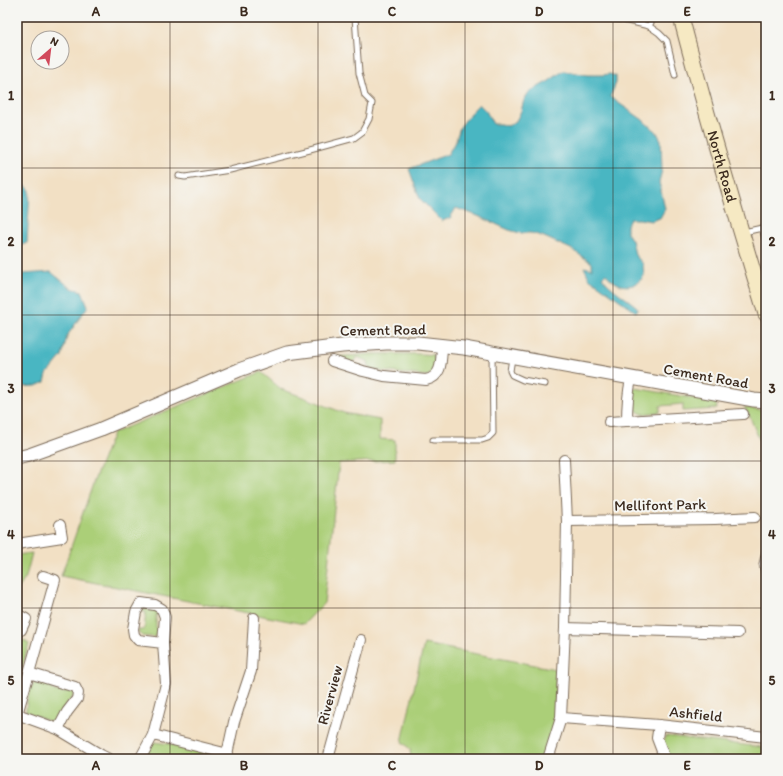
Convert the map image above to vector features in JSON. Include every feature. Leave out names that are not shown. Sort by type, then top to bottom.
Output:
[{"type":"main road","name":"North Road","points":[[682,17],[707,114],[741,233],[760,287],[766,314]]},
{"type":"street","name":"Cement Road","points":[[17,458],[101,429],[239,370],[287,353],[342,346],[386,344],[442,346],[492,353],[766,402]]},
{"type":"street","points":[[332,361],[384,376],[426,380],[432,379],[439,372],[442,346]]},
{"type":"street","points":[[627,421],[628,393],[631,379]]},
{"type":"street","points":[[609,422],[743,414]]},
{"type":"street","points":[[548,759],[562,718],[567,521],[564,460]]},
{"type":"street","name":"Mellifont Park","points":[[567,521],[755,517]]},
{"type":"street","points":[[17,544],[62,537],[60,525]]},
{"type":"street","points":[[43,576],[55,580],[17,714],[58,728],[101,756],[109,759]]},
{"type":"street","points":[[17,614],[26,619],[21,630]]},
{"type":"street","points":[[153,735],[227,756],[234,722],[251,671],[254,618]]},
{"type":"street","points":[[565,628],[738,632]]},
{"type":"street","name":"Riverview","points":[[328,759],[361,640]]},
{"type":"street","points":[[140,759],[153,735],[166,684],[162,643]]},
{"type":"street","points":[[29,673],[75,687],[78,693],[77,699],[67,712],[58,728]]},
{"type":"street","points":[[562,718],[659,725]]},
{"type":"street","name":"Ashfield","points":[[665,759],[657,738],[659,725],[766,737]]},
{"type":"lane","points":[[179,176],[185,177],[230,170],[354,138],[362,132],[369,119],[372,102],[365,96],[359,73],[355,17]]},
{"type":"lane","points":[[610,17],[649,26],[659,33],[667,41],[675,75]]},
{"type":"lane","points":[[649,26],[654,17]]},
{"type":"lane","points":[[741,233],[762,228],[766,242]]},
{"type":"lane","points":[[433,440],[482,440],[488,438],[493,433],[492,353]]},
{"type":"lane","points":[[512,357],[510,371],[512,375],[523,380],[544,384]]},
{"type":"lane","points":[[766,546],[762,564],[766,580]]},
{"type":"green space","points":[[372,354],[433,355],[435,362],[434,372],[427,376],[372,370],[369,367],[368,361],[357,357],[354,361],[348,364],[332,357]]},
{"type":"green space","points":[[261,372],[281,389],[344,413],[380,420],[380,439],[395,440],[395,460],[339,463],[324,603],[304,624],[61,576],[94,481],[113,433]]},
{"type":"green space","points":[[635,388],[716,402],[717,409],[683,411],[683,404],[660,406],[660,412],[642,414],[637,411],[631,401]]},
{"type":"green space","points":[[744,407],[766,411],[766,440],[760,441]]},
{"type":"green space","points":[[32,553],[26,577],[17,591],[17,555]]},
{"type":"green space","points":[[146,608],[158,612],[156,615],[156,628],[158,629],[155,637],[142,636],[138,631],[144,630],[146,612],[140,611]]},
{"type":"green space","points":[[17,636],[29,644],[21,671],[17,668]]},
{"type":"green space","points":[[424,644],[556,669],[554,730],[545,759],[411,759],[410,749],[402,742]]},
{"type":"green space","points":[[37,680],[53,683],[52,690],[65,693],[67,688],[73,691],[74,696],[67,703],[56,722],[51,722],[26,712],[29,693],[34,683],[37,683]]},
{"type":"green space","points":[[666,736],[762,747],[763,753],[759,759],[670,759],[664,745]]},
{"type":"green space","points":[[154,742],[170,744],[216,756],[219,759],[144,759]]},
{"type":"water","points":[[563,71],[587,75],[610,74],[616,76],[616,83],[610,97],[643,120],[656,131],[661,140],[662,170],[659,182],[665,209],[660,218],[651,221],[630,219],[627,225],[627,233],[632,240],[635,255],[643,264],[644,276],[637,283],[628,286],[616,283],[606,274],[602,277],[614,290],[638,308],[636,312],[589,278],[584,267],[592,269],[592,263],[571,249],[542,236],[509,230],[456,208],[450,218],[442,221],[420,199],[409,169],[448,154],[456,140],[460,127],[479,104],[486,111],[493,124],[508,126],[516,121],[524,100],[529,92]]},
{"type":"water","points":[[17,178],[30,190],[27,243],[17,247]]},
{"type":"water","points":[[51,272],[71,288],[82,291],[88,306],[67,336],[62,356],[47,374],[45,382],[36,386],[17,387],[17,279],[23,274]]}]
